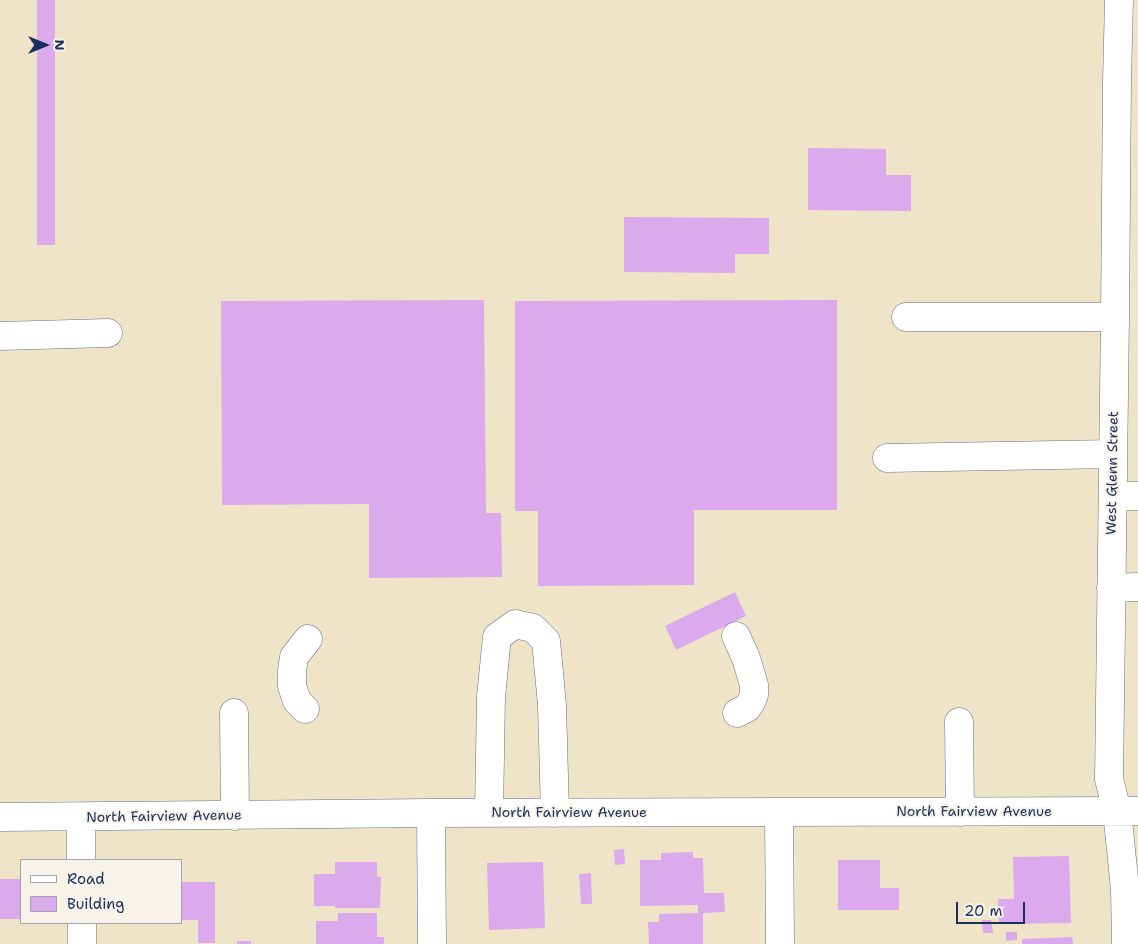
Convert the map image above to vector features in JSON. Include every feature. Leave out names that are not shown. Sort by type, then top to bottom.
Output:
[{"type":"street","name":"West Glenn Street","points":[[1119,0],[1127,82],[1115,317],[1113,454],[1125,496],[1111,588],[1108,779],[1128,811],[1125,889],[1126,944]]},
{"type":"street","points":[[906,317],[1115,317]]},
{"type":"street","points":[[0,336],[108,333]]},
{"type":"street","points":[[887,458],[1113,454]]},
{"type":"street","points":[[1111,588],[1138,587]]},
{"type":"street","points":[[489,813],[491,697],[496,637],[515,624],[533,628],[546,641],[552,705],[555,813]]},
{"type":"street","points":[[736,636],[746,658],[754,685],[754,695],[751,702],[747,708],[737,713]]},
{"type":"street","points":[[305,710],[297,701],[292,686],[292,671],[294,657],[308,639]]},
{"type":"street","points":[[234,713],[235,816]]},
{"type":"street","points":[[959,722],[960,812]]},
{"type":"street","name":"North Fairview Avenue","points":[[0,818],[431,813],[1128,811]]},
{"type":"street","points":[[431,813],[432,944]]},
{"type":"street","points":[[779,813],[780,944]]},
{"type":"street","points":[[81,818],[82,859]]},
{"type":"street","points":[[82,924],[82,944]]},
{"type":"building","points":[[37,0],[55,0],[55,245],[37,245]]},
{"type":"building","points":[[808,148],[886,149],[886,175],[911,175],[911,211],[808,210]]},
{"type":"building","points":[[624,217],[769,218],[769,254],[735,254],[735,273],[624,272]]},
{"type":"building","points":[[484,300],[486,513],[501,513],[502,577],[369,578],[369,504],[222,505],[221,301]]},
{"type":"building","points":[[837,300],[837,510],[694,510],[694,585],[538,586],[538,511],[515,511],[515,301]]},
{"type":"building","points":[[735,592],[746,616],[676,650],[665,626]]},
{"type":"building","points":[[624,849],[625,864],[615,865],[614,850]]},
{"type":"building","points":[[693,852],[693,858],[703,858],[704,893],[724,893],[725,912],[703,913],[703,944],[649,944],[648,922],[659,922],[659,914],[698,913],[698,905],[640,906],[640,860],[661,860],[661,853]]},
{"type":"building","points":[[1069,856],[1071,923],[999,924],[998,899],[1014,899],[1013,857]]},
{"type":"building","points":[[838,860],[880,860],[880,888],[899,888],[899,910],[838,910]]},
{"type":"building","points":[[335,862],[377,862],[377,877],[381,877],[380,908],[314,906],[314,874],[335,874]]},
{"type":"building","points":[[543,862],[545,928],[489,930],[487,863]]},
{"type":"building","points":[[591,873],[592,904],[581,904],[579,874]]},
{"type":"building","points":[[0,879],[20,879],[20,919],[0,919]]},
{"type":"building","points":[[182,882],[215,882],[215,943],[198,943],[198,920],[182,920]]},
{"type":"building","points":[[338,913],[377,913],[377,937],[384,937],[384,944],[316,944],[316,921],[338,921]]},
{"type":"building","points":[[982,920],[991,920],[993,933],[983,933]]},
{"type":"building","points":[[1006,932],[1017,932],[1017,940],[1006,941]]},
{"type":"building","points":[[1072,937],[1073,944],[1022,944],[1022,939]]},
{"type":"building","points":[[237,941],[251,941],[251,944],[237,944]]}]
